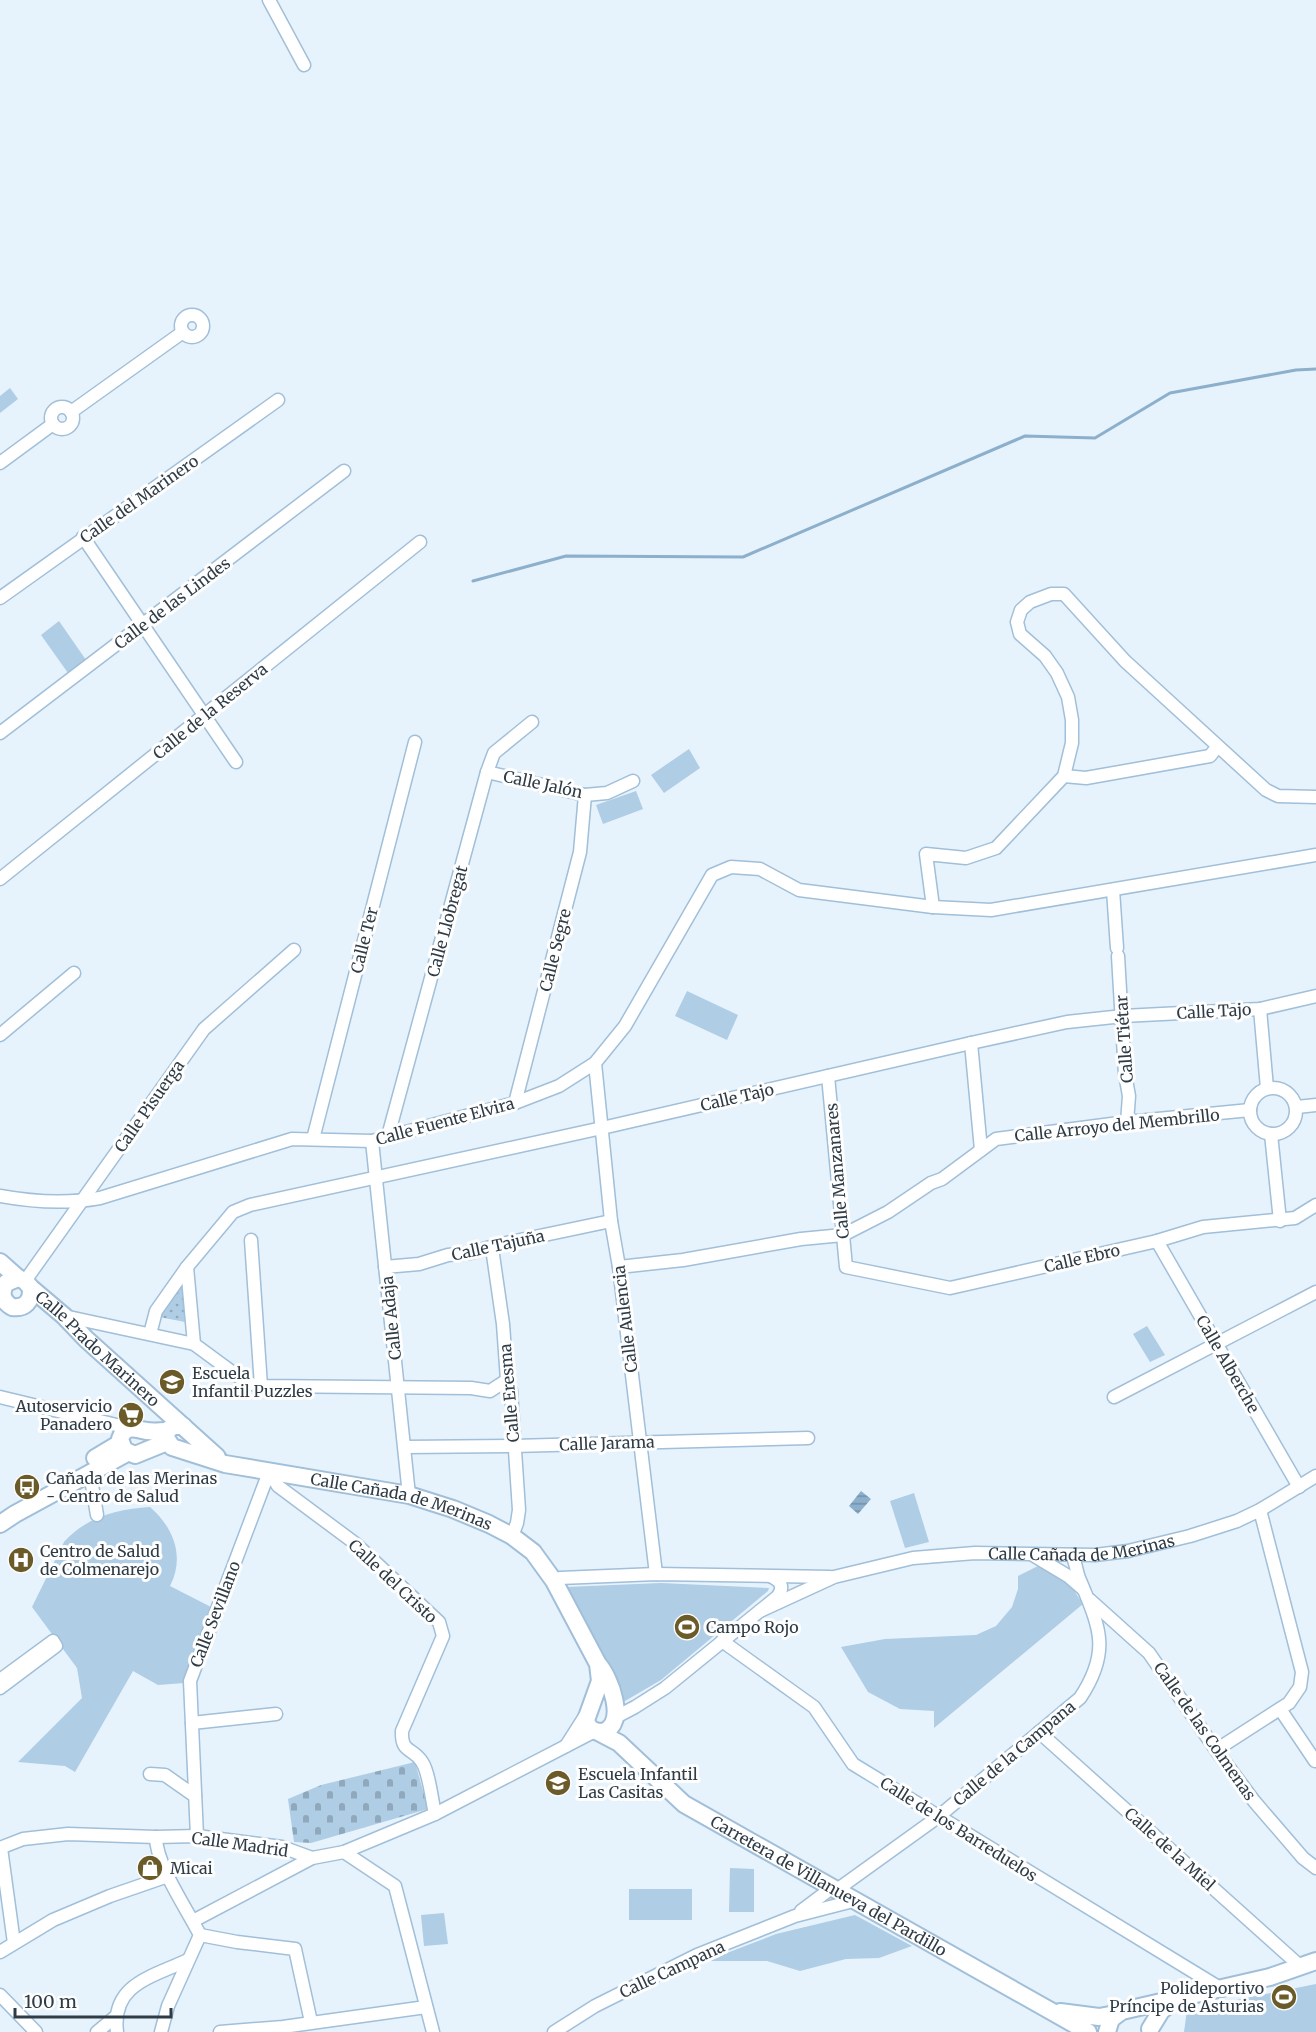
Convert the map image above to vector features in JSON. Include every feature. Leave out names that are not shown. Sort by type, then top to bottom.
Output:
[{"type":"street","points":[[269,0],[304,65]]},
{"type":"street","points":[[0,463],[53,424],[60,429],[68,427],[73,420],[71,412],[183,332]]},
{"type":"street","name":"Calle del Marinero","points":[[0,598],[278,400]]},
{"type":"street","name":"Calle de las Lindes","points":[[0,733],[344,471]]},
{"type":"street","points":[[83,537],[236,762]]},
{"type":"street","name":"Calle de la Reserva","points":[[0,879],[420,542]]},
{"type":"street","points":[[1316,797],[1278,796],[1266,790],[1125,661],[1070,599],[1064,594],[1051,594],[1030,602],[1022,610],[1017,622],[1020,634],[1046,656],[1068,697],[1072,720],[1072,743],[1064,776],[996,848],[966,858],[926,854],[933,907],[991,910],[1316,855]]},
{"type":"street","name":"Calle Llobregat","points":[[388,1136],[487,772],[494,753],[532,722]]},
{"type":"street","name":"Calle Ter","points":[[313,1139],[415,742]]},
{"type":"street","points":[[1064,776],[1086,778],[1210,756],[1217,747]]},
{"type":"street","name":"Calle Jalón","points":[[487,772],[585,795],[608,793],[633,781]]},
{"type":"street","name":"Calle Segre","points":[[515,1103],[580,852],[585,795]]},
{"type":"street","name":"Calle Fuente Elvira","points":[[0,1196],[40,1202],[100,1198],[292,1139],[372,1141],[515,1103],[559,1086],[595,1063],[625,1026],[712,875],[731,867],[760,869],[799,890],[933,907]]},
{"type":"street","name":"Calle Tiétar","points":[[1113,890],[1123,1016],[1122,1030],[1129,1096],[1127,1122]]},
{"type":"street","name":"Calle Pisuerga","points":[[25,1282],[204,1029],[294,950]]},
{"type":"street","points":[[0,1035],[74,973]]},
{"type":"street","name":"Calle Tajo","points":[[150,1334],[156,1311],[187,1267],[233,1212],[250,1205],[1067,1022],[1123,1016],[1260,1009],[1316,996]]},
{"type":"street","points":[[1260,1009],[1267,1088]]},
{"type":"street","points":[[971,1043],[981,1150]]},
{"type":"street","name":"Calle Aulencia","points":[[595,1063],[611,1221],[619,1267],[656,1574]]},
{"type":"street","name":"Calle Manzanares","points":[[828,1076],[846,1267]]},
{"type":"street","points":[[1277,1087],[1286,1091],[1293,1098],[1297,1107],[1296,1118],[1290,1127],[1282,1133],[1271,1134],[1256,1127],[1250,1110],[1252,1101],[1258,1092],[1277,1087]]},
{"type":"street","points":[[1297,1107],[1316,1105]]},
{"type":"street","name":"Calle Arroyo del Membrillo","points":[[619,1267],[683,1260],[801,1239],[843,1235],[888,1212],[931,1183],[942,1179],[996,1139],[1127,1122],[1250,1110]]},
{"type":"street","points":[[1271,1134],[1280,1221]]},
{"type":"street","name":"Calle Adaja","points":[[372,1141],[409,1495]]},
{"type":"street","name":"Calle Ebro","points":[[846,1267],[950,1288],[1157,1241],[1203,1227],[1295,1218],[1316,1205]]},
{"type":"street","name":"Calle Tajuña","points":[[386,1267],[418,1264],[448,1255],[470,1253],[497,1245],[611,1221]]},
{"type":"street","points":[[251,1240],[261,1386]]},
{"type":"street","name":"Calle Alberche","points":[[1157,1241],[1299,1487]]},
{"type":"street","name":"Calle Eresma","points":[[492,1248],[507,1380],[511,1391],[519,1510],[512,1536]]},
{"type":"street","name":"Calle Prado Marinero","points":[[0,1262],[64,1316],[163,1410],[175,1434]]},
{"type":"street","points":[[187,1267],[194,1344]]},
{"type":"street","points":[[18,1308],[29,1301],[25,1282],[12,1279],[2,1293],[12,1307],[194,1344],[247,1383],[261,1386],[471,1388],[490,1391],[507,1380]]},
{"type":"street","points":[[1114,1397],[1316,1292]]},
{"type":"street","points":[[0,1397],[136,1429],[147,1437],[145,1449]]},
{"type":"street","points":[[124,1448],[123,1432],[136,1429]]},
{"type":"street","name":"Calle Cañada de Merinas","points":[[136,1429],[175,1434],[225,1464],[409,1495],[453,1509],[512,1536],[533,1552],[554,1581],[598,1664],[604,1670],[611,1688],[615,1716]]},
{"type":"street","points":[[124,1448],[135,1455],[175,1434]]},
{"type":"street","name":"Calle Jarama","points":[[405,1447],[808,1438]]},
{"type":"street","points":[[0,1523],[90,1473],[124,1448]]},
{"type":"street","points":[[0,1523],[2,1516],[0,1508],[11,1506],[124,1448]]},
{"type":"street","name":"Calle Sevillano","points":[[197,1836],[190,1681],[269,1472]]},
{"type":"street","name":"Calle del Cristo","points":[[269,1472],[278,1486],[356,1544],[439,1622],[443,1636],[402,1731],[402,1743],[408,1751],[424,1763],[435,1814]]},
{"type":"street","points":[[90,1473],[97,1515]]},
{"type":"street","name":"Calle Cañada de Merinas","points":[[834,1576],[913,1558],[975,1553],[1095,1555],[1128,1551],[1190,1536],[1237,1521],[1260,1510],[1316,1476]]},
{"type":"street","points":[[1216,1750],[1289,1703],[1300,1687],[1302,1671],[1260,1510]]},
{"type":"street","points":[[1032,1554],[1068,1576],[1088,1596]]},
{"type":"street","points":[[1068,1576],[1067,1564],[1072,1555]]},
{"type":"street","name":"Calle de la Campana","points":[[1072,1555],[1088,1596]]},
{"type":"street","name":"Calle de la Campana","points":[[795,1916],[938,1817],[1080,1698],[1098,1665],[1100,1638],[1084,1576],[1085,1563],[1095,1555]]},
{"type":"street","points":[[554,1581],[560,1578],[656,1574],[834,1576]]},
{"type":"street","points":[[760,1611],[834,1576]]},
{"type":"street","points":[[598,1664],[600,1682],[586,1722],[596,1731],[608,1730],[615,1716],[635,1707],[665,1688],[760,1611],[780,1592],[780,1582],[772,1577]]},
{"type":"street","name":"Calle de las Colmenas","points":[[1088,1596],[1149,1653],[1254,1802],[1303,1858],[1316,1868]]},
{"type":"street","points":[[1100,1638],[1110,1626],[1118,1624]]},
{"type":"street","points":[[0,1680],[52,1641],[56,1646],[0,1688]]},
{"type":"street","name":"Calle de los Barreduelos","points":[[722,1641],[814,1707],[853,1764],[1220,1988]]},
{"type":"street","points":[[565,1747],[590,1706],[605,1699],[612,1703],[615,1716],[614,1731],[619,1743]]},
{"type":"street","points":[[1280,1709],[1315,1761]]},
{"type":"street","points":[[192,1723],[276,1714]]},
{"type":"street","name":"Calle Madrid","points":[[1,1848],[22,1839],[68,1834],[197,1836],[282,1847],[312,1858],[344,1852],[435,1814],[596,1731]]},
{"type":"street","name":"Carretera de Villanueva del Pardillo","points":[[596,1731],[619,1743],[684,1804],[1088,2032]]},
{"type":"street","name":"Calle de la Miel","points":[[1039,1732],[1308,1964]]},
{"type":"street","points":[[150,1774],[165,1775],[195,1796]]},
{"type":"street","points":[[156,1837],[156,1846],[168,1876],[200,1935]]},
{"type":"street","points":[[1,1848],[14,1943]]},
{"type":"street","points":[[344,1852],[395,1886],[433,2032]]},
{"type":"street","points":[[193,1921],[312,1858]]},
{"type":"street","points":[[0,1952],[53,1920],[110,1896],[168,1876]]},
{"type":"street","points":[[795,1916],[857,1900]]},
{"type":"street","name":"Calle Campana","points":[[554,2032],[595,2006],[669,1969],[795,1916]]},
{"type":"street","points":[[200,1935],[295,1949],[311,2022]]},
{"type":"street","points":[[161,2032],[168,2006],[200,1935]]},
{"type":"street","points":[[117,2032],[115,2017],[121,1997],[138,1983],[188,1960]]},
{"type":"street","name":"Carretera de Villanueva del Pardillo","points":[[1050,2010],[1099,2017],[1270,1977],[1308,1964]]},
{"type":"street","points":[[0,1995],[36,2032]]},
{"type":"street","name":"Carretera de Villanueva del Pardillo","points":[[1150,2030],[1161,2011],[1176,2000]]},
{"type":"street","points":[[220,2032],[283,2030],[311,2022],[426,2007]]},
{"type":"street","points":[[1107,2032],[1111,2019],[1122,2012],[1135,2011],[1145,2018],[1150,2030]]},
{"type":"street","points":[[97,2032],[115,2017]]},
{"type":"green space","points":[[10,388],[18,399],[0,413],[0,396]]},
{"type":"green space","points":[[59,621],[86,660],[68,673],[41,635]]},
{"type":"green space","points":[[689,749],[700,768],[664,793],[651,775]]},
{"type":"green space","points":[[636,791],[643,809],[603,824],[596,805]]},
{"type":"green space","points":[[687,991],[738,1015],[727,1040],[675,1016]]},
{"type":"green space","points":[[182,1285],[185,1322],[159,1317]]},
{"type":"green space","points":[[1147,1326],[1165,1355],[1150,1362],[1133,1334]]},
{"type":"green space","points":[[914,1493],[929,1542],[905,1548],[890,1501]]},
{"type":"green space","points":[[150,1507],[165,1524],[175,1544],[177,1564],[170,1586],[211,1607],[184,1683],[158,1685],[133,1671],[75,1772],[65,1766],[18,1762],[82,1698],[77,1668],[32,1607],[64,1542],[92,1520],[115,1512]]},
{"type":"green space","points":[[1038,1566],[1069,1583],[1083,1604],[934,1728],[934,1711],[900,1709],[868,1692],[841,1647],[885,1639],[976,1635],[996,1626],[1012,1607],[1018,1589],[1018,1576]]},
{"type":"green space","points":[[661,1583],[769,1588],[661,1680],[625,1701],[621,1700],[604,1655],[566,1587]]},
{"type":"green space","points":[[415,1762],[428,1809],[311,1843],[294,1842],[288,1799],[321,1785]]},
{"type":"green space","points":[[730,1868],[754,1869],[754,1912],[729,1912]]},
{"type":"green space","points":[[629,1889],[692,1889],[692,1920],[629,1920]]},
{"type":"green space","points":[[444,1913],[448,1944],[424,1946],[421,1915]]},
{"type":"green space","points":[[855,1915],[912,1946],[879,1958],[846,1959],[800,1971],[767,1961],[706,1961],[776,1934]]},
{"type":"green space","name":"Polideportivo Príncipe de Asturias","points":[[1316,1984],[1316,2032],[1184,2032],[1187,2010]]},
{"type":"shaded area","points":[[861,1491],[871,1499],[858,1514],[849,1506]]},
{"type":"waterway","points":[[473,581],[566,556],[743,557],[1025,436],[1095,438],[1170,393],[1296,370],[1316,369]]},
{"type":"place","name":"Escuela Infantil Puzzles","points":[[172,1382]]},
{"type":"place","name":"Autoservicio Panadero","points":[[131,1415]]},
{"type":"place","name":"Cañada de las Merinas - Centro de Salud","points":[[27,1487]]},
{"type":"place","name":"Centro de Salud de Colmenarejo","points":[[21,1560]]},
{"type":"place","name":"Campo Rojo","points":[[687,1627]]},
{"type":"place","name":"Escuela Infantil Las Casitas","points":[[558,1783]]},
{"type":"place","name":"Micai","points":[[150,1868]]},
{"type":"place","name":"Polideportivo Príncipe de Asturias","points":[[1284,1997]]}]
